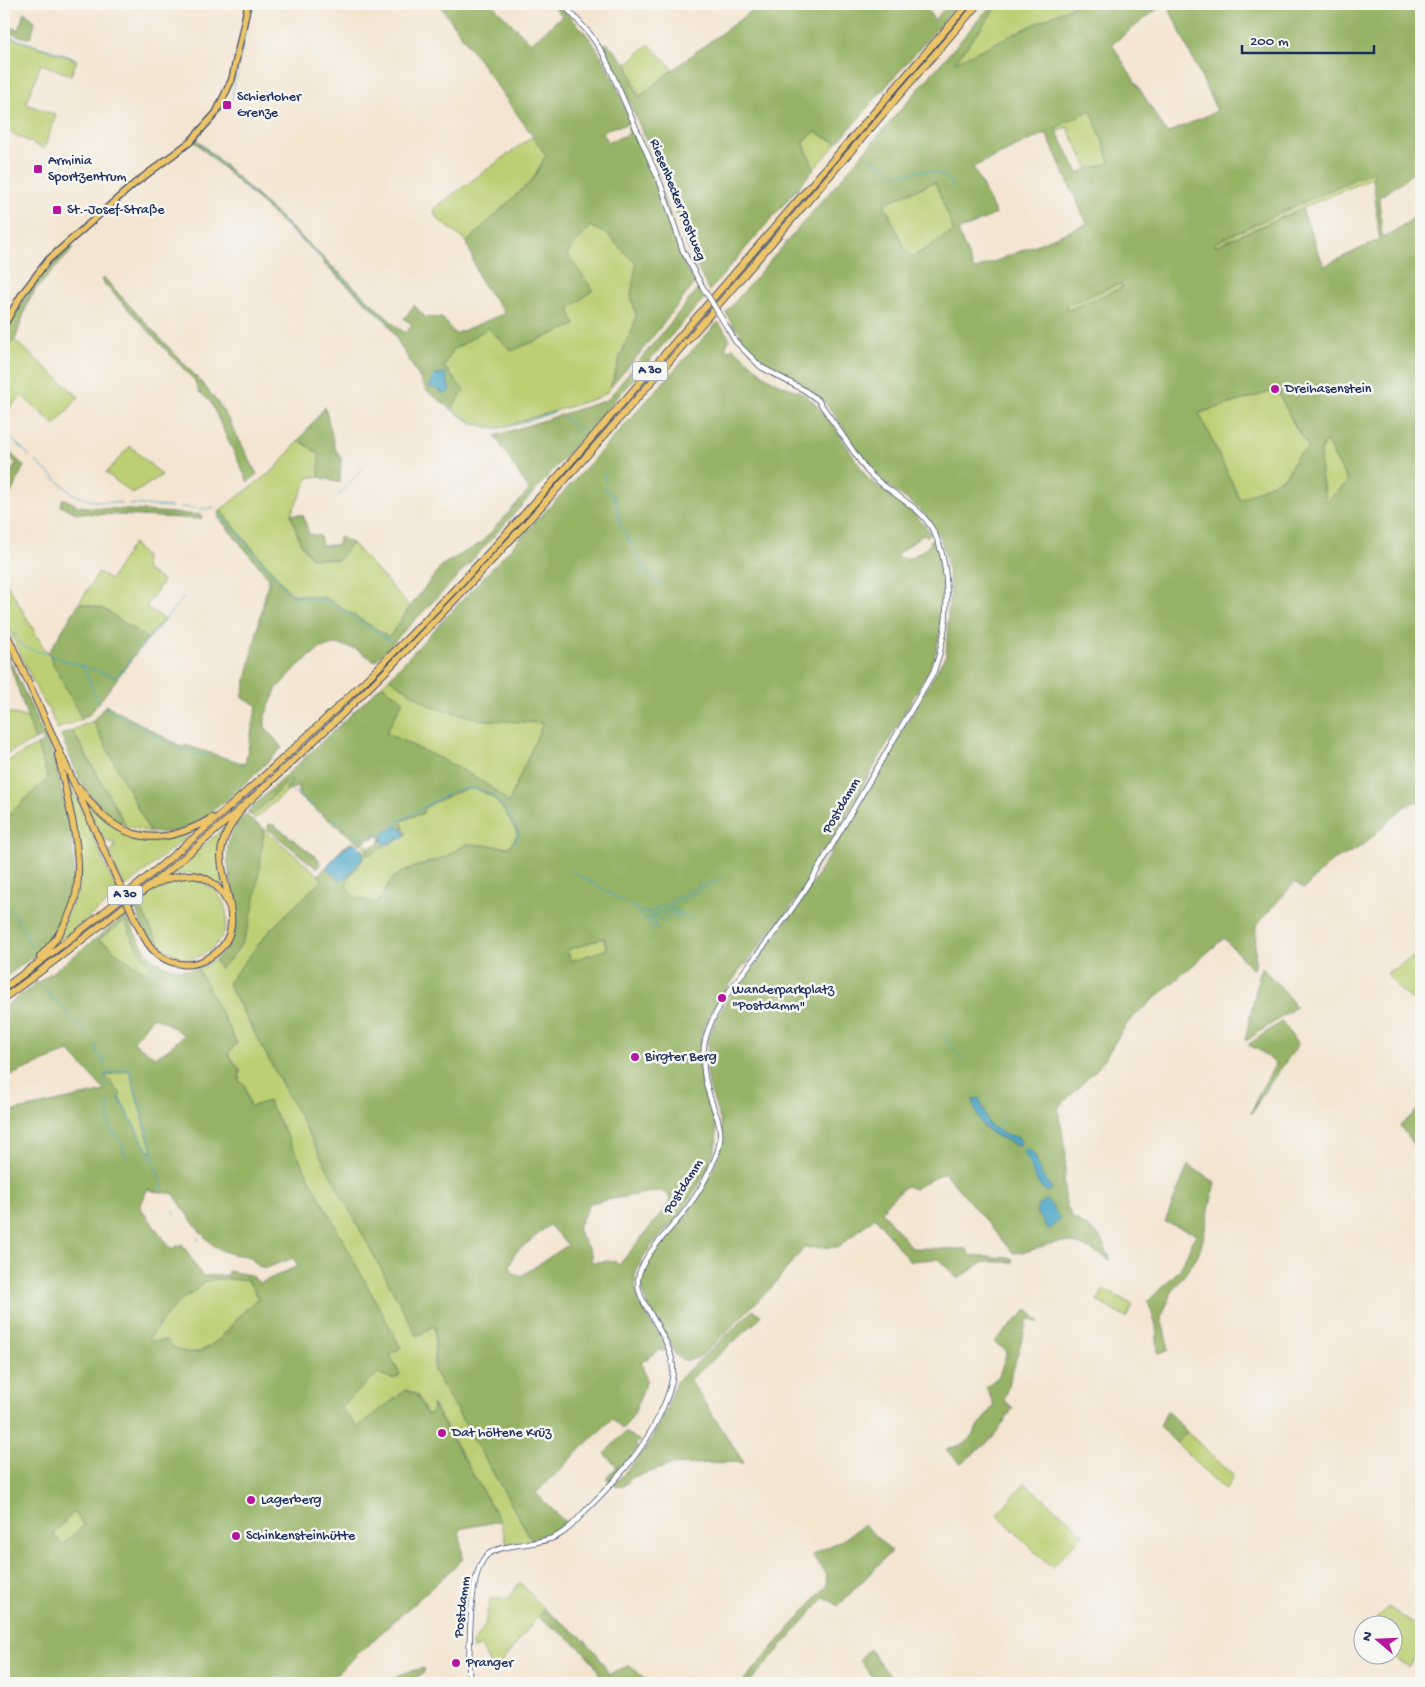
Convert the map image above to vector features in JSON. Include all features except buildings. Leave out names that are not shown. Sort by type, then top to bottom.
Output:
[{"type":"highway","name":"A 30","points":[[6,986],[108,908],[224,812],[378,667],[515,524],[639,385],[968,4]]},
{"type":"highway","name":"A 30","points":[[4,998],[140,893],[237,813],[248,800],[384,672],[502,549],[642,393],[978,4]]},
{"type":"highway","points":[[4,628],[147,944],[167,961],[186,965],[200,962],[219,950],[230,931],[231,906],[222,871],[221,852],[228,830],[237,813]]},
{"type":"highway","points":[[23,974],[50,947],[62,929],[68,918],[77,890],[79,864],[77,845],[56,744]]},
{"type":"highway","points":[[74,782],[107,819],[116,826],[142,835],[156,837],[180,834],[224,812]]},
{"type":"highway","points":[[140,893],[169,878],[190,875],[207,880],[214,885],[224,898],[231,914]]},
{"type":"main road","points":[[4,325],[22,294],[48,260],[134,184],[190,142],[207,125],[222,102],[232,79],[248,4]]},
{"type":"street","name":"Riesenbecker Postweg","points":[[563,4],[584,26],[604,55],[661,185],[683,251],[735,340],[761,367],[804,390],[818,400],[867,471],[920,514],[934,532],[940,548],[946,576],[944,631],[940,654]]},
{"type":"street","name":"Postdamm","points":[[471,1683],[469,1674],[472,1611],[477,1574],[485,1557],[499,1548],[542,1542],[563,1533],[633,1459],[643,1446],[660,1414],[673,1381],[673,1362],[664,1338],[644,1302],[638,1278],[646,1260],[699,1191],[716,1156],[720,1141],[719,1124],[704,1073],[704,1049],[708,1030],[733,987],[792,910],[811,881],[934,671],[940,654]]},
{"type":"green space","points":[[439,4],[492,4],[531,43],[562,16],[550,4],[557,4],[594,44],[612,77],[631,122],[609,128],[603,134],[608,142],[629,134],[628,128],[632,126],[664,199],[670,215],[674,238],[686,268],[695,283],[610,388],[624,346],[633,328],[636,314],[631,297],[636,264],[607,234],[590,226],[567,254],[593,290],[569,309],[575,325],[511,351],[488,328],[453,350],[444,367],[464,391],[451,409],[427,391],[387,322],[324,264],[322,259],[195,142],[197,140],[397,327],[406,333],[412,324],[404,319],[414,305],[425,317],[442,318],[455,334],[505,313],[480,281],[467,242],[533,179],[546,155]]},
{"type":"green space","points":[[761,4],[924,4],[934,20],[949,4],[958,4],[837,143],[815,132],[803,142],[814,169],[709,291],[691,256],[667,187],[613,66],[602,46],[607,43],[627,64],[639,97]]},
{"type":"green space","points":[[992,4],[999,4],[955,62],[1077,4],[1164,4],[1112,44],[1168,133],[1217,111],[1167,4],[1421,4],[1421,166],[1398,185],[1379,197],[1382,235],[1385,237],[1421,213],[1421,805],[1416,801],[1404,807],[1361,847],[1331,862],[1304,889],[1295,882],[1256,926],[1255,968],[1252,969],[1224,938],[1128,1022],[1099,1067],[1058,1108],[1066,1155],[1064,1186],[1066,1204],[1072,1217],[1099,1235],[1110,1258],[1109,1260],[1090,1249],[1076,1244],[1061,1242],[1013,1253],[944,1172],[914,1189],[906,1186],[884,1206],[885,1209],[882,1212],[912,1248],[967,1249],[970,1256],[1012,1258],[1013,1262],[983,1262],[958,1279],[938,1259],[909,1261],[875,1217],[839,1247],[804,1248],[772,1287],[701,1356],[687,1360],[681,1359],[671,1347],[643,1293],[641,1277],[650,1257],[686,1214],[701,1192],[714,1168],[720,1151],[722,1142],[721,1126],[709,1086],[707,1069],[709,1039],[713,1026],[727,1000],[762,955],[814,881],[946,655],[949,597],[951,596],[943,547],[939,535],[929,520],[913,504],[885,484],[869,469],[834,413],[819,397],[804,386],[772,369],[752,353],[741,338],[741,333],[734,328],[726,312]],"holes":[[[1091,110],[1110,162],[1078,173],[1055,128]],[[1046,133],[1087,224],[974,270],[958,231],[996,214],[973,167]],[[1374,170],[1374,177],[1372,178],[1378,240],[1324,266],[1302,209],[1215,246],[1214,243]],[[935,182],[953,233],[910,256],[884,203]],[[1119,284],[1123,287],[1068,310],[1066,308],[1071,303]],[[1277,390],[1296,428],[1309,448],[1297,456],[1286,476],[1240,500],[1199,413]],[[1326,441],[1348,482],[1326,502],[1320,461]],[[979,1099],[989,1125],[1002,1133],[1019,1138],[1016,1146],[983,1127],[973,1100]]]},
{"type":"green space","points":[[999,4],[1077,4],[954,63]]},
{"type":"green space","points":[[24,12],[35,21],[31,37],[27,38],[4,31],[4,25],[19,30]]},
{"type":"green space","points":[[4,35],[77,60],[71,75],[41,64],[26,104],[56,115],[44,149],[4,129]]},
{"type":"green space","points":[[649,44],[673,69],[639,97],[627,64]]},
{"type":"green space","points":[[1091,110],[1110,162],[1094,169],[1088,168],[1067,127],[1056,132],[1055,128]]},
{"type":"green space","points":[[815,132],[837,143],[814,169],[803,142]]},
{"type":"green space","points":[[533,136],[546,155],[533,179],[467,242],[437,218],[433,209]]},
{"type":"green space","points":[[1374,170],[1374,177],[1372,178],[1215,246],[1213,243]]},
{"type":"green space","points":[[935,182],[954,229],[953,233],[910,256],[884,203]]},
{"type":"green space","points":[[590,226],[607,234],[636,264],[631,297],[636,314],[633,328],[624,346],[610,388],[606,393],[597,398],[500,428],[474,423],[451,409],[464,391],[444,366],[453,350],[489,327],[569,309],[593,290],[567,254]]},
{"type":"green space","points":[[72,246],[73,249],[36,289],[28,302],[15,340],[4,352],[4,333],[31,289],[48,267]]},
{"type":"green space","points":[[104,278],[203,384],[218,403],[257,474],[248,482],[210,401],[199,392],[195,381],[101,280]]},
{"type":"green space","points":[[1119,284],[1123,287],[1068,310],[1066,308],[1071,303]]},
{"type":"green space","points":[[698,289],[700,289],[705,297],[455,579],[375,661],[356,649],[337,644],[321,648],[300,664],[277,688],[265,716],[265,727],[282,748],[233,794],[206,816],[180,830],[150,832],[93,721],[106,705],[184,748],[185,745],[245,764],[257,705],[242,698],[269,578],[218,517],[220,510],[291,594],[326,598],[389,637],[442,565],[481,543],[529,490],[495,436],[607,400]]},
{"type":"green space","points":[[718,322],[729,337],[725,347],[728,350],[735,349],[764,375],[779,384],[800,392],[813,401],[836,429],[868,479],[913,512],[931,533],[927,537],[924,534],[896,555],[900,558],[909,558],[931,544],[930,540],[933,540],[942,570],[943,606],[938,642],[928,672],[827,849],[817,854],[817,856],[822,858],[789,910],[768,934],[746,965],[745,963],[710,1014],[700,1037],[702,1039],[700,1069],[716,1126],[717,1137],[713,1154],[705,1174],[694,1193],[675,1220],[649,1248],[636,1274],[636,1292],[639,1301],[668,1351],[659,1350],[641,1363],[647,1380],[634,1414],[623,1429],[612,1419],[536,1493],[568,1525],[553,1535],[532,1540],[434,1371],[435,1325],[417,1336],[228,983],[271,929],[323,879],[318,875],[342,849],[352,842],[355,843],[348,846],[328,866],[363,851],[363,859],[350,876],[346,887],[357,898],[376,903],[392,879],[403,871],[442,858],[467,844],[509,847],[518,834],[498,803],[489,794],[469,789],[424,808],[423,813],[401,820],[406,834],[404,837],[384,845],[383,848],[366,856],[368,848],[380,843],[381,836],[367,839],[364,843],[360,844],[298,796],[299,785],[286,792],[286,788],[292,781],[291,779],[253,815],[248,811],[382,685],[403,700],[386,733],[433,755],[485,783],[508,803],[543,723],[483,720],[432,707],[389,678],[572,483]],"holes":[[[604,938],[607,949],[571,961],[567,950]],[[657,1191],[665,1193],[670,1199],[668,1205],[619,1265],[614,1261],[591,1262],[592,1255],[577,1229],[590,1203]],[[549,1225],[568,1245],[521,1276],[512,1272],[510,1265],[514,1254]]]},
{"type":"green space","points":[[13,339],[79,397],[55,425],[22,396],[4,414],[4,351]]},
{"type":"green space","points":[[1277,390],[1296,428],[1310,448],[1297,456],[1286,476],[1240,500],[1199,413]]},
{"type":"green space","points":[[325,407],[335,448],[341,458],[340,483],[319,477],[319,454],[299,440]]},
{"type":"green space","points":[[299,440],[320,454],[319,477],[309,477],[291,514],[300,542],[311,558],[337,560],[352,543],[410,607],[389,638],[326,598],[291,594],[220,510],[275,469]]},
{"type":"green space","points":[[1326,441],[1348,482],[1326,502],[1320,462],[1322,447]]},
{"type":"green space","points":[[130,446],[162,475],[133,494],[106,473]]},
{"type":"green space","points":[[4,447],[24,466],[4,508],[4,487],[16,463],[4,452]]},
{"type":"green space","points":[[63,498],[78,506],[86,507],[202,515],[201,519],[77,513],[60,506]]},
{"type":"green space","points":[[291,514],[303,515],[309,534],[320,536],[322,545],[338,545],[339,537],[352,543],[338,560],[311,558],[300,542]]},
{"type":"green space","points":[[133,543],[145,557],[146,570],[163,581],[146,607],[164,619],[147,639],[104,609],[79,603],[99,572],[110,580]]},
{"type":"green space","points":[[4,578],[45,650],[49,652],[53,664],[82,719],[57,729],[48,708],[39,695],[4,618]]},
{"type":"green space","points":[[79,603],[104,609],[147,639],[90,714],[82,719],[53,664],[49,652]]},
{"type":"green space","points":[[4,647],[55,760],[72,843],[74,869],[71,896],[53,937],[31,958],[4,978],[4,819],[48,778],[37,745],[44,741],[42,737],[35,740]]},
{"type":"green space","points":[[389,678],[432,707],[483,719],[543,723],[508,804],[500,795],[471,775],[386,733],[403,701],[382,685]]},
{"type":"green space","points":[[4,711],[28,718],[35,740],[4,755]]},
{"type":"green space","points":[[93,721],[150,832],[126,826],[72,730]]},
{"type":"green space","points":[[72,730],[126,826],[102,808],[78,775],[61,735]]},
{"type":"green space","points":[[37,745],[48,779],[4,819],[4,763]]},
{"type":"green space","points":[[63,767],[118,894],[55,944],[80,886]]},
{"type":"green space","points":[[291,778],[292,781],[286,788],[286,792],[259,816],[255,818],[248,813],[248,811],[253,814]]},
{"type":"green space","points":[[471,788],[488,795],[505,812],[518,835],[509,847],[467,844],[442,858],[403,871],[392,879],[376,903],[357,898],[346,887],[348,877],[363,851],[362,848],[367,845],[369,847],[366,855],[400,839],[406,834],[401,821],[423,813],[424,808],[454,792]]},
{"type":"green space","points":[[82,795],[118,830],[172,838],[192,832],[126,887],[113,862],[111,852],[115,846],[114,843],[105,841]]},
{"type":"green space","points":[[245,814],[264,829],[256,892],[244,938],[234,955],[220,969],[215,960],[230,942],[236,924],[236,906],[229,870],[228,852],[232,833]]},
{"type":"green space","points":[[269,824],[274,825],[319,859],[319,866],[316,868],[268,829]]},
{"type":"green space","points":[[223,829],[225,831],[221,842],[224,887],[221,889],[190,873],[170,874]]},
{"type":"green space","points":[[264,829],[323,879],[271,929],[228,984],[418,1336],[435,1324],[434,1371],[532,1540],[507,1544],[500,1521],[433,1405],[433,1411],[427,1415],[417,1395],[406,1390],[358,1428],[340,1406],[378,1373],[393,1379],[400,1375],[390,1355],[400,1348],[268,1101],[250,1107],[245,1085],[239,1081],[240,1070],[228,1053],[237,1043],[198,969],[215,960],[220,969],[256,893]]},
{"type":"green space","points":[[189,877],[207,885],[216,892],[227,914],[226,926],[222,936],[206,953],[195,958],[182,960],[162,945],[143,912],[136,910],[134,906],[156,888],[169,881]]},
{"type":"green space","points":[[136,910],[143,912],[162,945],[182,960],[172,958],[158,949],[147,935]]},
{"type":"green space","points":[[126,915],[144,949],[161,964],[183,970],[198,969],[237,1043],[228,1054],[240,1070],[239,1081],[245,1085],[250,1107],[268,1101],[401,1348],[390,1355],[400,1375],[393,1379],[378,1373],[340,1407],[358,1427],[406,1390],[417,1395],[427,1415],[433,1411],[432,1404],[500,1521],[459,1529],[463,1559],[326,1683],[4,1683],[4,1113],[105,1091],[69,1051],[4,1078],[4,1007]],"holes":[[[125,921],[136,948],[151,965],[146,973],[114,951],[110,946],[98,940]],[[153,1017],[165,1022],[184,1035],[165,1052],[155,1057],[133,1042]],[[129,1070],[152,1151],[149,1153],[119,1098],[121,1094],[105,1076]],[[147,1190],[174,1194],[202,1234],[216,1247],[229,1253],[250,1257],[258,1266],[266,1268],[293,1258],[298,1266],[260,1283],[250,1275],[228,1271],[227,1275],[202,1276],[182,1244],[171,1249],[140,1207]],[[215,1279],[248,1281],[259,1298],[215,1343],[204,1349],[194,1352],[182,1351],[172,1346],[167,1340],[151,1341],[149,1338],[172,1309],[205,1282]],[[74,1512],[84,1525],[63,1544],[52,1534]]]},
{"type":"green space","points":[[125,921],[136,948],[151,965],[146,973],[114,951],[110,946],[97,940]]},
{"type":"green space","points":[[603,938],[607,949],[571,961],[567,950]]},
{"type":"green space","points":[[1421,952],[1421,1003],[1405,995],[1387,973]]},
{"type":"green space","points":[[1261,967],[1282,988],[1296,1007],[1246,1041],[1245,1040]]},
{"type":"green space","points":[[1282,1021],[1298,1045],[1266,1089],[1251,1114],[1259,1093],[1276,1064],[1259,1050],[1248,1045]]},
{"type":"green space","points":[[129,1069],[152,1151],[149,1153],[119,1097],[105,1076]]},
{"type":"green space","points":[[1421,1107],[1421,1154],[1400,1126]]},
{"type":"green space","points":[[1188,1165],[1215,1182],[1202,1244],[1196,1259],[1173,1290],[1161,1318],[1169,1349],[1158,1354],[1156,1326],[1148,1301],[1180,1269],[1196,1234],[1165,1222]]},
{"type":"green space","points":[[215,1279],[248,1281],[259,1298],[250,1305],[224,1334],[204,1349],[194,1352],[182,1351],[172,1346],[167,1340],[151,1341],[149,1338],[183,1297],[190,1295],[204,1281]]},
{"type":"green space","points":[[1104,1289],[1133,1305],[1126,1318],[1097,1301]]},
{"type":"green space","points":[[1028,1309],[1040,1323],[1028,1319],[1004,1400],[1013,1408],[993,1438],[961,1464],[946,1450],[966,1443],[994,1405],[986,1387],[999,1376],[1007,1351],[994,1342]]},
{"type":"green space","points":[[753,1310],[761,1315],[758,1320],[690,1380],[744,1463],[672,1465],[630,1478],[628,1482],[620,1487],[615,1486],[647,1447],[665,1413],[676,1382]]},
{"type":"green space","points":[[1167,1411],[1187,1432],[1176,1443],[1160,1426]]},
{"type":"green space","points":[[625,1432],[640,1441],[635,1445],[638,1448],[609,1481],[606,1478],[617,1466],[604,1454]]},
{"type":"green space","points":[[1187,1432],[1232,1474],[1233,1478],[1225,1490],[1176,1443]]},
{"type":"green space","points":[[1025,1483],[1084,1533],[1051,1568],[997,1514]]},
{"type":"green space","points":[[74,1512],[84,1525],[63,1544],[52,1535]]},
{"type":"green space","points":[[864,1525],[891,1551],[838,1606],[825,1597],[749,1683],[742,1683],[827,1585],[825,1573],[812,1555],[844,1539]]},
{"type":"green space","points":[[520,1582],[544,1609],[497,1668],[495,1676],[481,1646],[473,1649],[472,1644],[485,1625],[490,1599],[507,1599]]},
{"type":"green space","points":[[1388,1607],[1398,1614],[1381,1614]]},
{"type":"green space","points":[[544,1609],[584,1639],[597,1654],[609,1674],[630,1665],[649,1683],[604,1683],[594,1665],[578,1647],[537,1617]]},
{"type":"green space","points":[[1402,1616],[1421,1629],[1421,1648],[1408,1667],[1402,1663]]},
{"type":"green space","points":[[869,1649],[896,1683],[877,1683],[859,1660]]},
{"type":"green space","points":[[423,1668],[424,1673],[406,1683],[385,1683],[405,1673]]},
{"type":"water","points":[[445,373],[450,390],[447,393],[445,394],[437,389],[430,388],[435,375]]},
{"type":"water","points":[[398,826],[402,828],[405,836],[386,844],[381,840],[384,833]]},
{"type":"water","points":[[355,843],[363,851],[363,858],[347,877],[339,880],[327,869],[338,854],[346,847]]},
{"type":"water","points":[[979,1098],[989,1125],[1002,1133],[1019,1138],[1020,1146],[989,1131],[985,1127],[978,1116],[973,1100]]},
{"type":"water","points":[[1027,1149],[1035,1156],[1041,1174],[1052,1189],[1048,1192],[1040,1185],[1034,1174],[1024,1153],[1024,1150]]},
{"type":"water","points":[[1045,1200],[1059,1217],[1058,1221],[1049,1230],[1036,1212],[1040,1204]]},
{"type":"waterway","points":[[230,105],[248,22]]},
{"type":"waterway","points":[[4,35],[74,58]]},
{"type":"waterway","points":[[199,143],[322,259]]},
{"type":"waterway","points":[[869,158],[885,166],[893,175],[918,171],[934,172],[947,179],[953,186]]},
{"type":"waterway","points":[[327,264],[388,323]]},
{"type":"waterway","points":[[452,409],[466,419],[479,425],[491,427],[514,425],[555,412]]},
{"type":"waterway","points":[[562,416],[582,432]]},
{"type":"waterway","points":[[4,432],[30,456]]},
{"type":"waterway","points":[[35,461],[73,494],[92,501],[122,503]]},
{"type":"waterway","points":[[338,496],[362,469]]},
{"type":"waterway","points":[[604,473],[606,482]]},
{"type":"waterway","points":[[604,488],[615,499],[621,526],[642,562],[647,575],[653,576],[657,584],[661,584]]},
{"type":"waterway","points":[[129,504],[172,507]]},
{"type":"waterway","points":[[180,507],[205,509],[214,507]]},
{"type":"waterway","points":[[219,513],[289,593],[294,596],[327,601],[389,640]]},
{"type":"waterway","points":[[639,577],[642,563]]},
{"type":"waterway","points":[[127,664],[184,597]]},
{"type":"waterway","points":[[14,633],[24,647],[116,677],[124,668]]},
{"type":"waterway","points":[[81,666],[87,675],[94,694],[100,702]]},
{"type":"waterway","points":[[105,707],[181,750],[207,756]]},
{"type":"waterway","points":[[454,791],[478,789],[488,792],[496,798],[508,813],[519,834],[513,843]]},
{"type":"waterway","points":[[293,791],[316,808]]},
{"type":"waterway","points":[[331,817],[360,838],[378,833],[449,793]]},
{"type":"waterway","points":[[572,871],[642,912],[648,913],[704,883]]},
{"type":"waterway","points":[[636,914],[649,918],[723,877]]},
{"type":"waterway","points":[[4,903],[17,917],[31,946]]},
{"type":"waterway","points":[[672,907],[693,920]]},
{"type":"waterway","points":[[670,908],[683,918]]},
{"type":"waterway","points":[[667,910],[680,920]]},
{"type":"waterway","points":[[661,913],[670,919]]},
{"type":"waterway","points":[[655,916],[665,923]]},
{"type":"waterway","points":[[647,918],[653,931]]},
{"type":"waterway","points":[[652,918],[658,931]]},
{"type":"waterway","points":[[45,987],[47,993],[65,1009],[70,1018],[90,1037]]},
{"type":"waterway","points":[[943,1036],[965,1062]]},
{"type":"waterway","points":[[96,1045],[97,1053],[104,1059],[104,1066]]},
{"type":"waterway","points":[[104,1076],[105,1073],[108,1074],[129,1068],[155,1159]]},
{"type":"waterway","points":[[102,1080],[109,1086]]},
{"type":"waterway","points":[[118,1097],[151,1157],[164,1193]]},
{"type":"waterway","points":[[109,1101],[109,1127],[123,1146],[124,1154],[130,1160]]},
{"type":"waterway","points":[[997,1131],[1002,1118]]},
{"type":"waterway","points":[[173,1210],[174,1215]]},
{"type":"place","name":"Schierloher Grenze","points":[[227,105]]},
{"type":"place","name":"Arminia Sportzentrum","points":[[38,169]]},
{"type":"place","name":"St.-Josef-Straße","points":[[57,210]]},
{"type":"place","name":"Dreihasenstein","points":[[1275,389]]},
{"type":"place","name":"Wanderparkplatz \"Postdamm\"","points":[[722,998]]},
{"type":"place","name":"Birgter Berg","points":[[635,1057]]},
{"type":"place","name":"Dat höltene Krüz","points":[[442,1433]]},
{"type":"place","name":"Lagerberg","points":[[251,1500]]},
{"type":"place","name":"Schinkensteinhütte","points":[[236,1536]]},
{"type":"place","name":"Pranger","points":[[456,1663]]}]
